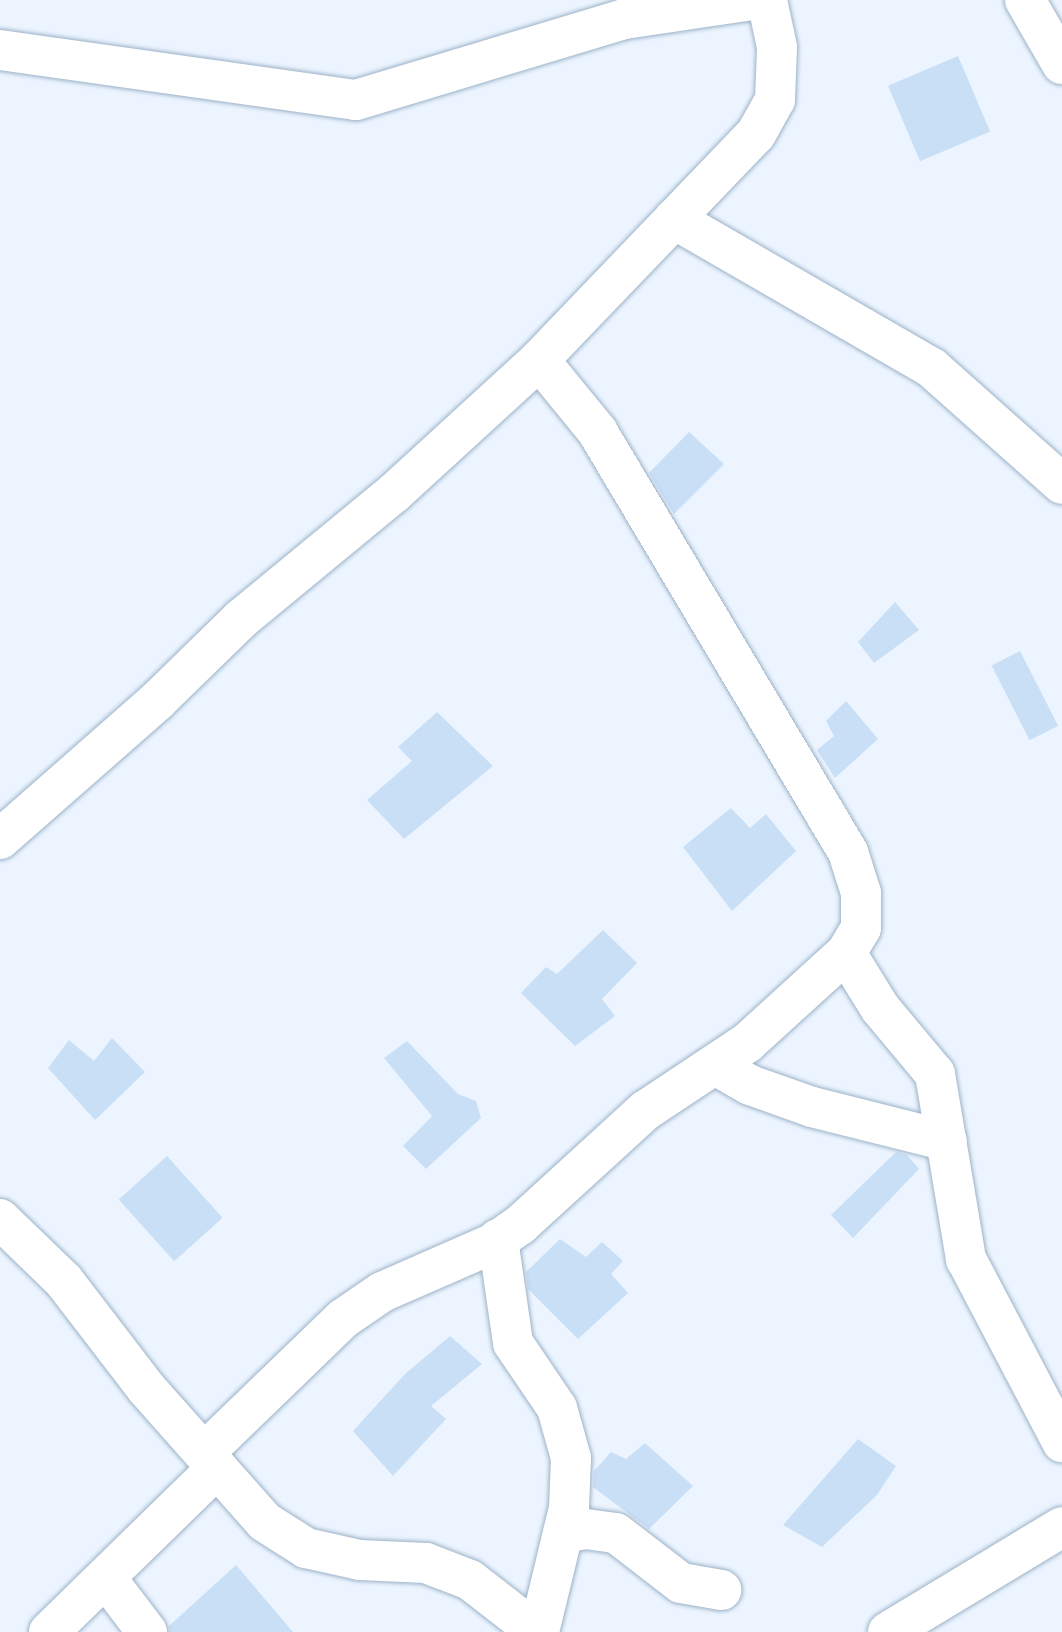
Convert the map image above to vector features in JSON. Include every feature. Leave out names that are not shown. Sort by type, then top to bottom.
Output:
[{"type":"street","points":[[0,50],[356,100],[624,19],[752,0]]},
{"type":"street","points":[[0,839],[241,619],[394,493],[539,360],[756,134],[775,100],[777,47],[767,0]]},
{"type":"street","points":[[1025,0],[1062,64]]},
{"type":"street","points":[[674,219],[932,368],[1062,484]]},
{"type":"street","points":[[49,1632],[106,1578],[344,1318],[382,1292],[498,1239],[646,1110],[747,1043],[846,953],[861,928],[861,893],[848,852],[598,432],[539,360]]},
{"type":"street","points":[[846,953],[880,1008],[935,1074],[966,1259],[1062,1442]]},
{"type":"street","points":[[715,1065],[750,1085],[812,1107],[947,1141]]},
{"type":"street","points":[[0,1219],[64,1281],[210,1461],[265,1522],[306,1548],[360,1560],[426,1563],[470,1580],[538,1632],[570,1495],[567,1431],[513,1343],[498,1239]]},
{"type":"street","points":[[888,1632],[1062,1527]]},
{"type":"street","points":[[563,1533],[586,1529],[616,1533],[681,1583],[721,1590]]},
{"type":"street","points":[[106,1578],[147,1632]]},
{"type":"building","points":[[958,56],[990,131],[920,161],[888,86]]},
{"type":"building","points":[[689,432],[724,464],[674,514],[649,473]]},
{"type":"building","points":[[895,602],[919,630],[874,663],[858,642]]},
{"type":"building","points":[[1020,651],[1058,726],[1030,740],[991,666]]},
{"type":"building","points":[[846,701],[878,739],[835,778],[817,750],[834,736],[826,721]]},
{"type":"building","points":[[437,712],[493,766],[404,839],[367,800],[412,761],[398,747]]},
{"type":"building","points":[[731,808],[750,828],[766,814],[796,851],[732,911],[683,847]]},
{"type":"building","points":[[603,930],[637,963],[602,999],[615,1016],[575,1046],[521,993],[546,967],[557,974]]},
{"type":"building","points":[[112,1038],[145,1072],[95,1120],[48,1068],[69,1040],[94,1061]]},
{"type":"building","points":[[407,1041],[458,1094],[476,1101],[481,1118],[426,1169],[403,1146],[432,1116],[384,1058]]},
{"type":"building","points":[[896,1152],[907,1155],[919,1169],[853,1238],[831,1215]]},
{"type":"building","points":[[167,1156],[223,1218],[174,1261],[119,1199]]},
{"type":"building","points":[[560,1239],[586,1257],[602,1242],[623,1261],[611,1274],[628,1293],[578,1339],[528,1289],[526,1272]]},
{"type":"building","points":[[450,1336],[482,1364],[431,1406],[446,1419],[393,1476],[353,1431],[405,1374]]},
{"type":"building","points":[[858,1439],[896,1466],[877,1495],[822,1547],[783,1525]]},
{"type":"building","points":[[645,1443],[693,1486],[649,1529],[593,1487],[594,1471],[611,1452],[626,1459]]},
{"type":"building","points":[[236,1565],[293,1632],[170,1632],[169,1626]]}]
